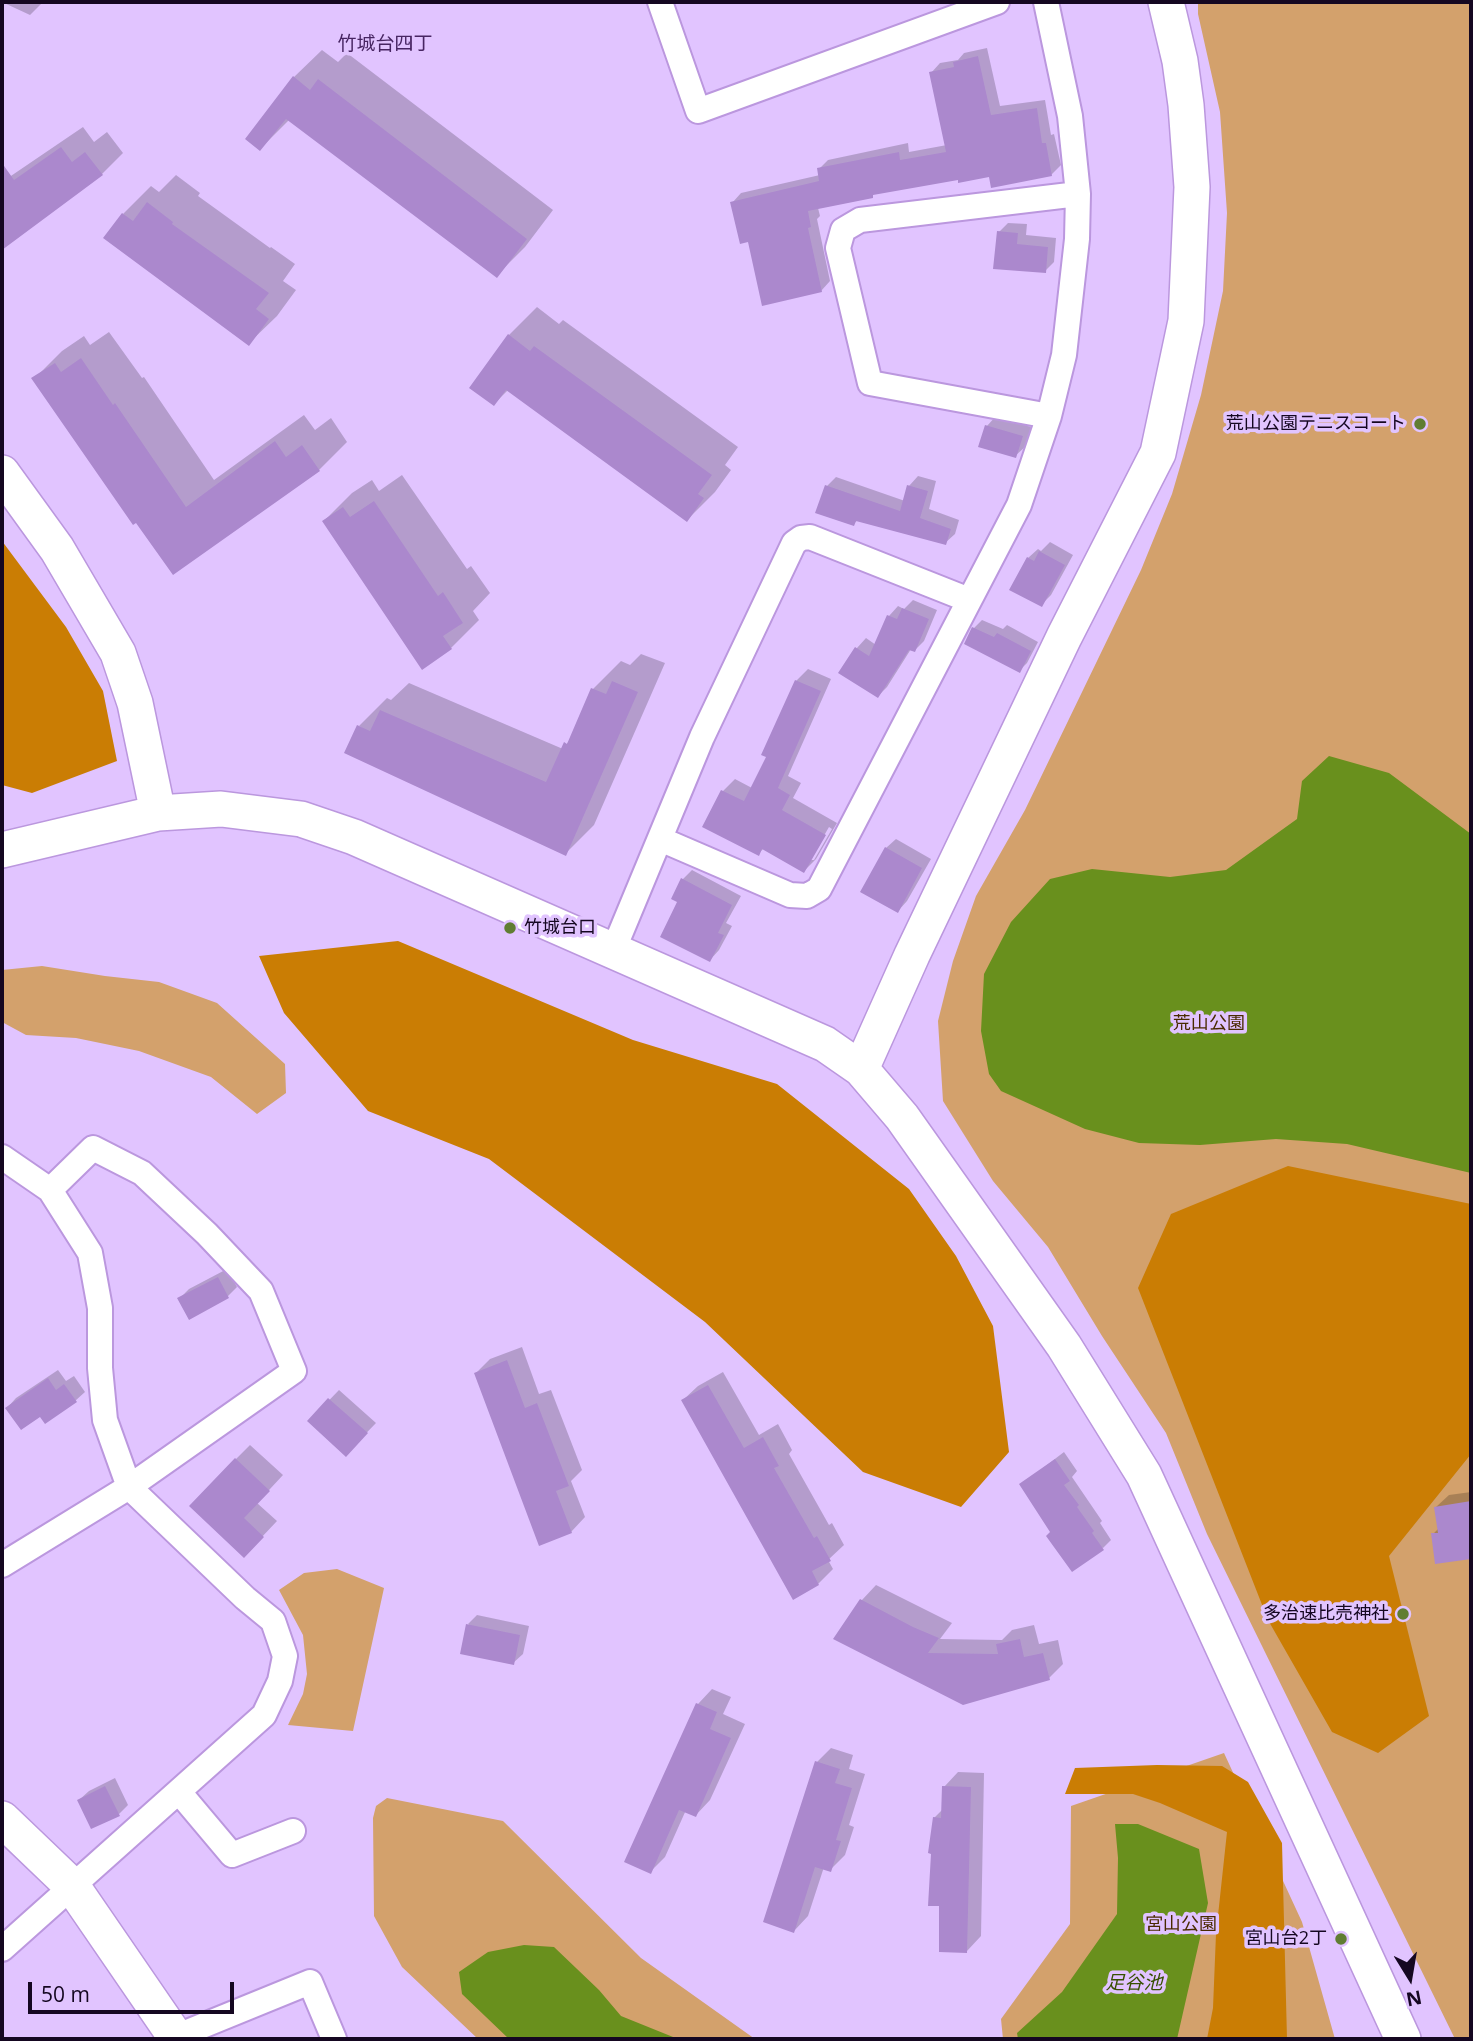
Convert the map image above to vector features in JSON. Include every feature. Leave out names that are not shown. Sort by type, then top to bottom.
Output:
[{"type":"street","points":[[660,2],[698,111],[997,2]]},
{"type":"street","points":[[660,839],[790,895],[807,897],[820,889],[1019,505],[1049,416],[1064,355],[1077,239],[1079,194],[1070,116],[1046,2]]},
{"type":"street","points":[[861,1069],[1046,673],[1158,453],[1186,321],[1192,187],[1180,61],[1166,2]]},
{"type":"street","points":[[1049,416],[870,383],[838,248],[843,230],[860,220],[1079,194]]},
{"type":"street","points":[[2,473],[57,549],[118,653],[135,703],[158,813]]},
{"type":"street","points":[[613,950],[702,737],[794,543],[801,538],[810,537],[969,600]]},
{"type":"street","points":[[2,849],[158,813],[221,808],[301,819],[354,837],[825,1044],[861,1069],[902,1117],[1064,1346],[1144,1475],[1403,2039]]},
{"type":"street","points":[[2,1565],[129,1487],[294,1371],[261,1291],[207,1234],[142,1173],[93,1149],[50,1190]]},
{"type":"street","points":[[2,1157],[50,1190],[90,1253],[100,1308],[100,1368],[105,1420],[129,1487],[245,1598],[273,1620],[285,1656],[280,1681],[264,1716],[2,1949]]},
{"type":"street","points":[[178,1792],[232,1856],[293,1831]]},
{"type":"street","points":[[2,1819],[72,1886],[176,2038],[310,1982],[334,2039]]},
{"type":"green space","name":"荒山公園","points":[[1198,2],[1471,2],[1471,2039],[1455,2039],[1207,1534],[1166,1433],[1048,1247],[993,1181],[943,1101],[938,1021],[953,961],[976,896],[1025,810],[1141,570],[1172,494],[1201,395],[1223,291],[1227,213],[1220,112],[1198,14]]},
{"type":"green space","points":[[42,966],[159,982],[217,1003],[285,1064],[286,1093],[257,1114],[211,1077],[139,1051],[76,1038],[26,1035],[2,1022],[2,970]]},
{"type":"green space","points":[[337,1569],[384,1588],[353,1731],[288,1725],[303,1694],[307,1674],[303,1635],[279,1590],[304,1573]]},
{"type":"green space","name":"宮山公園","points":[[1224,1753],[1302,1922],[1335,2039],[1003,2039],[1001,2019],[1070,1924],[1071,1806]]},
{"type":"green space","points":[[387,1798],[503,1821],[641,1958],[755,2039],[478,2039],[402,1967],[374,1916],[373,1818],[376,1806]]},
{"type":"shaded area","points":[[2,541],[66,627],[103,691],[117,761],[32,793],[2,785]]},
{"type":"shaded area","points":[[398,941],[633,1040],[777,1084],[909,1189],[956,1256],[993,1326],[1009,1452],[961,1507],[863,1472],[705,1322],[489,1159],[368,1111],[284,1013],[259,956]]},
{"type":"shaded area","points":[[1288,1166],[1471,1204],[1471,1454],[1389,1556],[1429,1716],[1378,1753],[1332,1732],[1268,1620],[1138,1288],[1171,1214]]},
{"type":"shaded area","points":[[1222,1766],[1248,1782],[1282,1843],[1287,2039],[1207,2039],[1213,2008],[1216,1934],[1227,1832],[1133,1794],[1065,1794],[1075,1768]]},
{"type":"water","points":[[1329,756],[1389,773],[1471,834],[1471,1173],[1347,1144],[1276,1139],[1200,1145],[1139,1143],[1085,1129],[1001,1091],[989,1074],[981,1031],[984,974],[1011,922],[1050,879],[1092,869],[1170,877],[1226,870],[1297,819],[1302,781]]},
{"type":"water","name":"足谷池","points":[[1115,1824],[1138,1824],[1199,1849],[1208,1903],[1177,2039],[1018,2039],[1017,2033],[1062,1992],[1117,1914],[1118,1858]]},
{"type":"water","points":[[524,1945],[554,1947],[599,1990],[621,2016],[678,2039],[509,2039],[462,1994],[459,1972],[488,1952]]},
{"type":"building","points":[[978,56],[991,115],[1037,108],[1042,143],[1046,143],[1052,176],[991,188],[989,177],[958,183],[958,180],[873,195],[873,198],[808,211],[811,227],[808,228],[822,292],[762,306],[748,242],[740,244],[730,202],[819,181],[817,168],[899,152],[900,160],[946,152],[929,72],[954,67],[953,62]]},
{"type":"building","points":[[293,76],[310,90],[318,79],[527,239],[497,278],[286,119],[260,151],[245,139]]},
{"type":"building","points":[[61,147],[72,162],[85,152],[103,175],[2,250],[2,163],[14,180]]},
{"type":"building","points":[[147,202],[173,222],[172,224],[269,293],[256,309],[269,319],[249,346],[103,238],[122,213],[133,221]]},
{"type":"building","points":[[997,231],[1018,233],[1017,244],[1048,247],[1046,273],[993,269]]},
{"type":"building","points":[[508,334],[530,351],[534,346],[712,475],[698,494],[704,498],[687,522],[506,390],[494,406],[469,388]]},
{"type":"building","points":[[81,358],[186,507],[275,441],[286,457],[302,445],[320,471],[173,575],[136,523],[133,525],[31,378],[55,363],[61,372]]},
{"type":"building","points":[[985,425],[1023,436],[1016,458],[978,447]]},
{"type":"building","points":[[825,485],[900,511],[907,485],[928,491],[920,518],[951,529],[946,545],[856,521],[854,526],[815,513]]},
{"type":"building","points":[[374,501],[438,596],[443,592],[463,623],[443,636],[452,649],[422,670],[322,521],[343,507],[350,517]]},
{"type":"building","points":[[1039,551],[1065,565],[1042,607],[1009,590],[1027,557],[1034,561]]},
{"type":"building","points":[[902,608],[929,619],[915,652],[909,650],[878,698],[838,673],[855,647],[869,656],[887,615],[897,619]]},
{"type":"building","points":[[972,627],[994,637],[997,633],[1031,651],[1020,673],[964,644]]},
{"type":"building","points":[[795,680],[821,691],[778,788],[790,795],[782,810],[826,835],[804,873],[762,849],[759,856],[702,827],[721,790],[744,801],[766,757],[761,755]]},
{"type":"building","points":[[612,681],[638,692],[566,856],[344,753],[357,725],[370,731],[380,710],[546,782],[564,742],[567,744],[591,688],[606,694]]},
{"type":"building","points":[[885,847],[922,868],[898,913],[860,892]]},
{"type":"building","points":[[681,878],[732,905],[718,933],[724,935],[710,962],[660,937],[677,902],[671,899]]},
{"type":"building","points":[[218,1277],[229,1298],[189,1320],[177,1298]]},
{"type":"building","points":[[507,1360],[525,1408],[537,1403],[569,1486],[556,1491],[572,1533],[539,1546],[474,1373]]},
{"type":"building","points":[[48,1378],[56,1390],[64,1384],[77,1402],[45,1424],[40,1417],[21,1430],[5,1408]]},
{"type":"building","points":[[708,1385],[744,1448],[763,1437],[779,1466],[774,1468],[814,1538],[817,1536],[831,1561],[812,1571],[819,1585],[793,1600],[681,1400]]},
{"type":"building","points":[[328,1398],[368,1433],[346,1457],[307,1421]]},
{"type":"building","points":[[235,1458],[270,1491],[244,1518],[264,1537],[244,1558],[189,1506]]},
{"type":"building","points":[[1055,1459],[1070,1481],[1064,1485],[1079,1505],[1077,1507],[1104,1550],[1072,1572],[1046,1536],[1050,1532],[1019,1484]]},
{"type":"building","points":[[1471,1501],[1471,1559],[1435,1564],[1431,1533],[1438,1533],[1434,1507]]},
{"type":"building","points":[[860,1599],[939,1638],[928,1653],[998,1654],[996,1644],[1020,1639],[1024,1657],[1043,1653],[1050,1680],[963,1705],[833,1639]]},
{"type":"building","points":[[466,1624],[520,1635],[514,1665],[460,1654]]},
{"type":"building","points":[[696,1703],[717,1712],[710,1729],[731,1738],[696,1817],[679,1810],[651,1874],[624,1862]]},
{"type":"building","points":[[815,1761],[840,1769],[835,1783],[852,1788],[836,1840],[841,1841],[831,1872],[815,1867],[794,1933],[763,1922]]},
{"type":"building","points":[[105,1786],[120,1816],[91,1829],[77,1800]]},
{"type":"building","points":[[942,1786],[971,1787],[967,1953],[939,1952],[939,1906],[928,1906],[931,1854],[928,1853],[933,1817],[941,1818]]},
{"type":"place","name":"荒山公園テニスコート","points":[[1420,424]]},
{"type":"place","name":"竹城台口","points":[[510,928]]},
{"type":"place","name":"多治速比売神社","points":[[1403,1614]]},
{"type":"place","name":"宮山台2丁","points":[[1341,1939]]},
{"type":"district","name":"竹城台四丁","points":[[385,45]]}]
